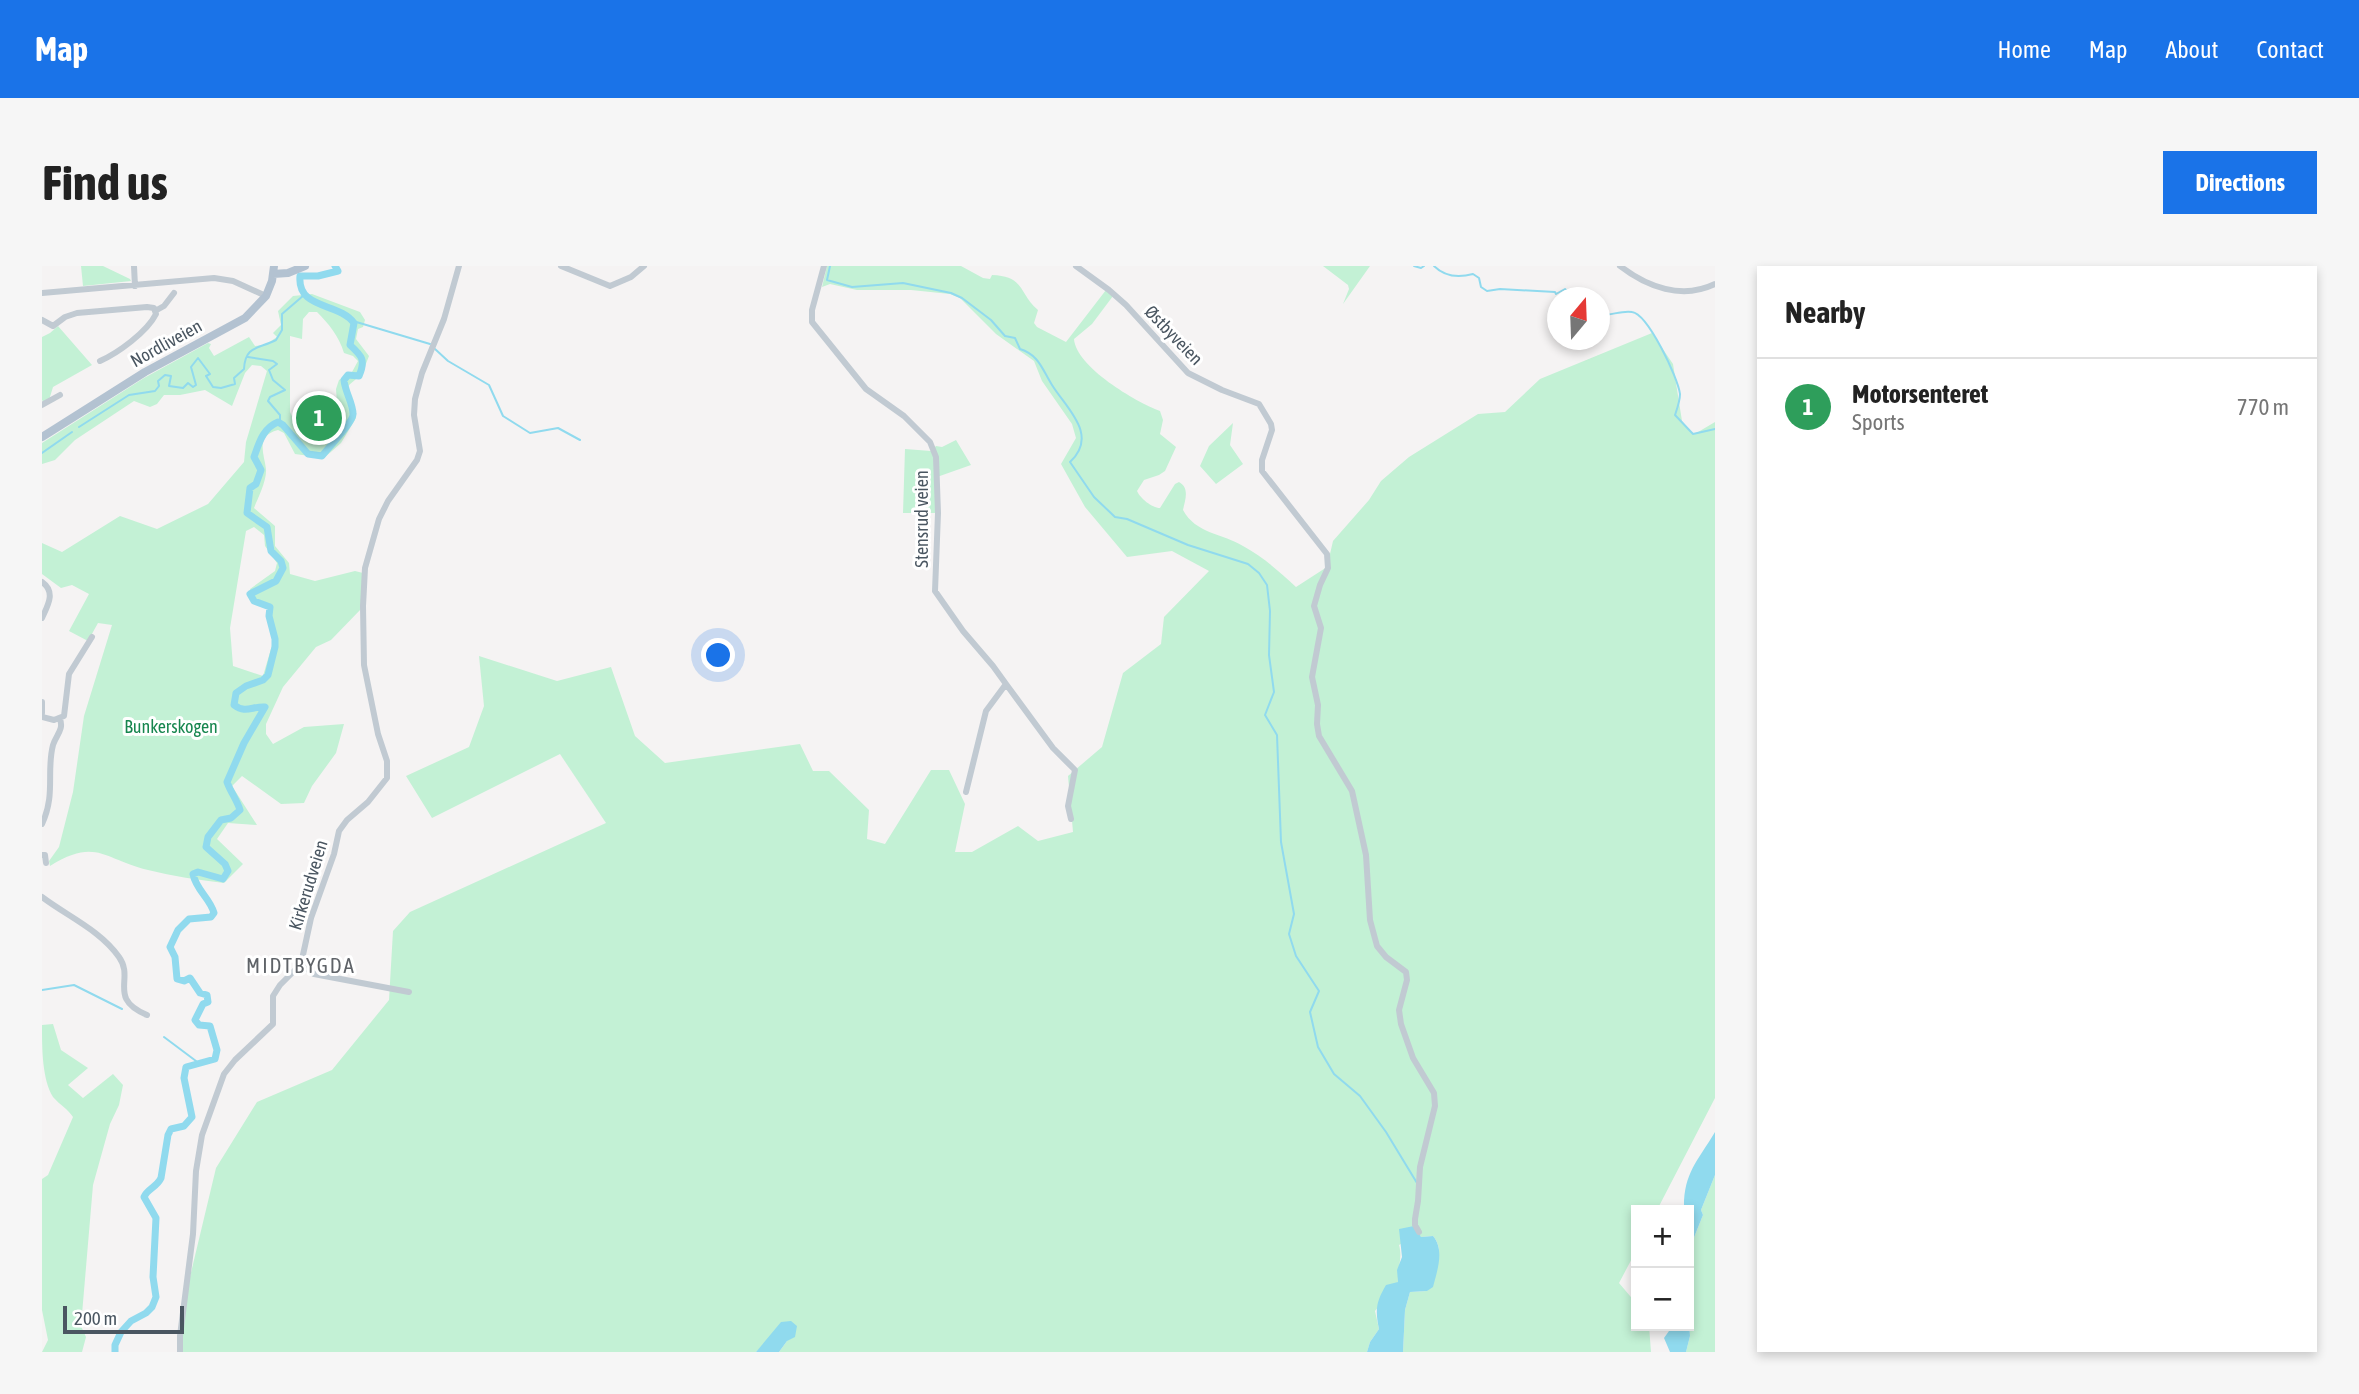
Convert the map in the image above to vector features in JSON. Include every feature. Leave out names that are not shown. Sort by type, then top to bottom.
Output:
[{"type":"main road","points":[[264,299],[274,269],[305,266]]},
{"type":"main road","name":"Nordliveien","points":[[45,434],[145,372],[241,321],[264,299]]},
{"type":"street","points":[[134,266],[135,286]]},
{"type":"street","name":"Kirkerudveien","points":[[301,964],[311,918],[334,854],[339,831],[380,788],[388,771],[364,665],[365,568],[379,519],[420,451],[414,415],[415,399],[422,373],[444,319],[459,266]]},
{"type":"street","points":[[561,266],[606,285],[631,276],[644,266]]},
{"type":"street","name":"Stensrud veien","points":[[824,266],[811,322],[866,389],[904,416],[930,442],[936,457],[938,513],[935,591],[1006,684]]},
{"type":"street","name":"Østbyveien","points":[[1076,266],[1126,305],[1188,373],[1259,404],[1272,430],[1262,460],[1262,471],[1323,548],[1329,562],[1314,606],[1321,628],[1312,677],[1318,705],[1319,736],[1352,791],[1366,855],[1370,919],[1375,939],[1377,946],[1387,957],[1406,972],[1407,980],[1399,1010],[1401,1024],[1413,1058],[1434,1093],[1435,1106],[1420,1167],[1415,1219],[1419,1232]]},
{"type":"street","points":[[1620,266],[1648,284],[1672,291],[1692,291],[1715,284]]},
{"type":"street","points":[[42,293],[214,278],[230,280],[264,299]]},
{"type":"street","points":[[100,361],[124,346],[152,320],[155,311],[164,306],[174,293]]},
{"type":"street","points":[[42,320],[53,326],[77,313],[147,307],[155,311]]},
{"type":"street","points":[[42,405],[60,395]]},
{"type":"street","points":[[42,582],[50,593],[42,618]]},
{"type":"street","points":[[42,702],[42,715],[54,720],[65,715],[68,674],[92,638]]},
{"type":"street","points":[[966,792],[986,711],[1006,684],[1053,748],[1075,770],[1068,806],[1071,819]]},
{"type":"street","points":[[42,824],[51,795],[52,749],[61,731],[60,719]]},
{"type":"street","points":[[42,794],[51,795]]},
{"type":"street","points":[[42,855],[45,855],[46,863]]},
{"type":"street","points":[[42,897],[89,928],[119,956],[127,1001],[134,1009],[147,1015]]},
{"type":"street","points":[[180,1352],[193,1234],[196,1171],[202,1135],[224,1074],[235,1060],[271,1027],[275,992],[301,964],[314,974],[410,992]]},
{"type":"green space","points":[[81,266],[103,266],[131,281],[83,286]]},
{"type":"green space","points":[[827,266],[961,266],[983,278],[1003,276],[1016,282],[1038,310],[1034,323],[1037,327],[1066,342],[1106,290],[1113,296],[1092,324],[1074,339],[1077,350],[1096,372],[1109,382],[1160,411],[1163,420],[1160,434],[1176,447],[1165,471],[1144,480],[1137,491],[1143,499],[1160,508],[1179,482],[1186,491],[1183,510],[1188,518],[1202,529],[1250,550],[1296,587],[1327,567],[1333,541],[1369,500],[1381,481],[1409,457],[1478,414],[1505,412],[1540,379],[1652,333],[1673,364],[1682,421],[1693,435],[1715,422],[1715,1098],[1660,1205],[1631,1205],[1631,1260],[1619,1283],[1631,1297],[1631,1331],[1649,1331],[1651,1352],[1403,1352],[1405,1310],[1410,1292],[1427,1291],[1439,1256],[1437,1242],[1433,1236],[1421,1237],[1418,1234],[1399,1245],[1398,1282],[1375,1311],[1379,1329],[1367,1352],[779,1352],[787,1341],[763,1345],[756,1352],[182,1352],[183,1306],[216,1168],[257,1102],[332,1070],[389,1000],[393,931],[410,912],[606,823],[560,754],[432,818],[406,776],[469,747],[484,706],[479,656],[557,681],[611,667],[635,736],[665,763],[800,744],[813,771],[829,771],[869,810],[867,839],[885,844],[931,770],[949,770],[965,804],[955,852],[972,852],[1018,826],[1038,841],[1073,832],[1068,776],[1102,747],[1123,673],[1161,644],[1164,617],[1209,571],[1172,551],[1127,557],[1085,507],[1061,464],[1076,438],[1072,424],[1042,381],[1034,361],[996,334],[960,298],[950,294],[911,290],[857,290],[830,284],[822,287]]},
{"type":"green space","points":[[1323,266],[1370,266],[1343,304],[1348,285]]},
{"type":"green space","name":"Bunkerskogen","points":[[312,294],[360,312],[365,320],[363,327],[358,329],[356,339],[369,356],[362,374],[349,385],[347,393],[356,418],[341,443],[324,458],[295,454],[284,433],[278,430],[266,436],[263,446],[265,478],[254,508],[275,526],[275,546],[289,563],[290,574],[315,581],[355,571],[363,573],[362,608],[331,640],[316,647],[283,687],[266,724],[266,734],[273,744],[304,727],[344,724],[336,753],[312,786],[304,803],[281,804],[242,776],[232,786],[257,825],[228,823],[217,839],[243,864],[224,883],[148,870],[90,852],[66,857],[50,866],[49,861],[59,847],[73,792],[84,716],[112,625],[98,623],[88,641],[69,631],[89,594],[72,585],[61,588],[42,574],[42,543],[62,552],[120,516],[157,529],[208,504],[244,462],[246,442],[267,371],[261,366],[252,365],[245,373],[232,406],[205,390],[164,395],[157,404],[150,407],[134,401],[75,440],[55,460],[42,464],[42,443],[144,378],[208,343],[211,344],[209,348],[214,356],[249,337],[255,346],[265,345],[277,337],[273,333],[281,325],[278,311],[293,296]],"holes":[[[309,312],[317,312],[333,330],[344,353],[358,361],[352,372],[339,380],[336,389],[342,414],[324,441],[308,442],[290,412],[290,336],[302,339],[303,319]],[[254,527],[264,535],[265,546],[277,563],[275,571],[250,589],[253,600],[271,605],[269,621],[275,635],[263,676],[233,666],[230,628],[246,531]]]},
{"type":"green space","points":[[58,326],[92,365],[53,387],[49,400],[44,403],[42,337]]},
{"type":"green space","points":[[1233,423],[1230,445],[1243,464],[1216,484],[1200,466],[1209,446]]},
{"type":"green space","points":[[956,440],[971,465],[937,477],[938,513],[903,513],[905,449],[931,451],[936,446],[942,447]]},
{"type":"green space","points":[[53,1024],[61,1050],[88,1068],[68,1085],[83,1098],[113,1074],[123,1085],[93,1185],[81,1326],[86,1337],[82,1352],[42,1352],[48,1340],[42,1310],[42,1179],[48,1175],[73,1117],[53,1097],[45,1072],[42,1025]]},
{"type":"green space","points":[[1715,1175],[1715,1352],[1686,1352],[1690,1331],[1694,1331],[1694,1238],[1703,1215],[1701,1210]]},
{"type":"water","points":[[1715,1132],[1715,1175],[1701,1210],[1703,1215],[1694,1238],[1694,1205],[1684,1205],[1692,1169]]},
{"type":"water","points":[[1414,1226],[1421,1237],[1433,1236],[1439,1248],[1433,1287],[1427,1291],[1410,1292],[1405,1310],[1403,1352],[1367,1352],[1379,1329],[1377,1306],[1380,1296],[1386,1285],[1398,1282],[1397,1270],[1402,1257],[1399,1229]]},
{"type":"water","points":[[791,1321],[797,1326],[795,1337],[787,1341],[779,1352],[756,1352],[781,1322]]},
{"type":"water","points":[[1669,1331],[1690,1331],[1686,1352],[1670,1352],[1664,1338]]},
{"type":"waterway","points":[[115,1352],[121,1332],[131,1321],[146,1313],[156,1297],[153,1277],[156,1218],[144,1197],[161,1178],[171,1129],[184,1126],[192,1117],[184,1078],[186,1067],[215,1059],[217,1050],[210,1026],[199,1025],[195,1020],[203,1004],[208,1002],[207,995],[200,993],[190,978],[184,981],[177,979],[175,957],[170,947],[178,930],[189,919],[211,917],[214,913],[193,874],[198,872],[223,879],[228,871],[225,864],[206,847],[208,837],[221,820],[231,818],[240,810],[227,782],[244,743],[265,707],[246,709],[234,705],[236,693],[268,675],[275,647],[269,616],[270,607],[254,601],[250,594],[276,581],[283,568],[281,561],[271,551],[267,527],[247,513],[250,488],[256,484],[261,470],[254,457],[265,432],[278,422],[308,454],[322,456],[353,414],[344,380],[348,375],[359,376],[362,366],[360,355],[350,345],[354,323],[347,316],[312,300],[305,295],[301,287],[300,276],[318,276],[338,271],[335,266]]},
{"type":"waterway","points":[[830,266],[827,280],[852,287],[903,283],[951,293],[962,298],[991,320],[1005,336],[1015,338],[1020,349],[1032,355],[1039,363],[1078,422],[1082,442],[1070,462],[1094,497],[1115,517],[1127,519],[1188,545],[1248,564],[1259,573],[1267,585],[1270,611],[1269,655],[1274,692],[1265,715],[1277,735],[1281,842],[1294,914],[1289,934],[1296,956],[1319,991],[1310,1012],[1318,1047],[1334,1074],[1360,1096],[1417,1183]]},
{"type":"waterway","points":[[1414,266],[1424,266]]},
{"type":"waterway","points":[[1434,266],[1452,276],[1473,274],[1487,291],[1500,289],[1547,292]]},
{"type":"waterway","points":[[79,427],[129,395],[155,391],[159,386],[158,381],[165,375],[171,376],[169,386],[183,388],[188,383],[193,387],[196,385],[191,367],[198,358],[210,374],[206,376],[213,387],[235,384],[234,378],[244,369],[250,352],[276,340],[282,330],[282,314],[304,295]]},
{"type":"waterway","points":[[1610,315],[1632,312],[1639,315],[1654,335],[1678,386],[1680,394],[1675,415],[1693,434],[1715,429]]},
{"type":"waterway","points":[[353,321],[430,344]]},
{"type":"waterway","points":[[435,349],[448,361],[489,385],[503,416],[530,433],[558,428],[580,440]]},
{"type":"waterway","points":[[248,357],[277,364],[269,370],[273,380],[285,390],[270,397],[268,401],[280,415],[278,422]]},
{"type":"waterway","points":[[42,453],[72,432]]},
{"type":"waterway","points":[[42,990],[74,985],[122,1009]]},
{"type":"waterway","points":[[164,1037],[200,1064]]},
{"type":"place","name":"Motorsenteret","points":[[319,418]]},
{"type":"district","name":"MIDTBYGDA","points":[[301,965]]}]
